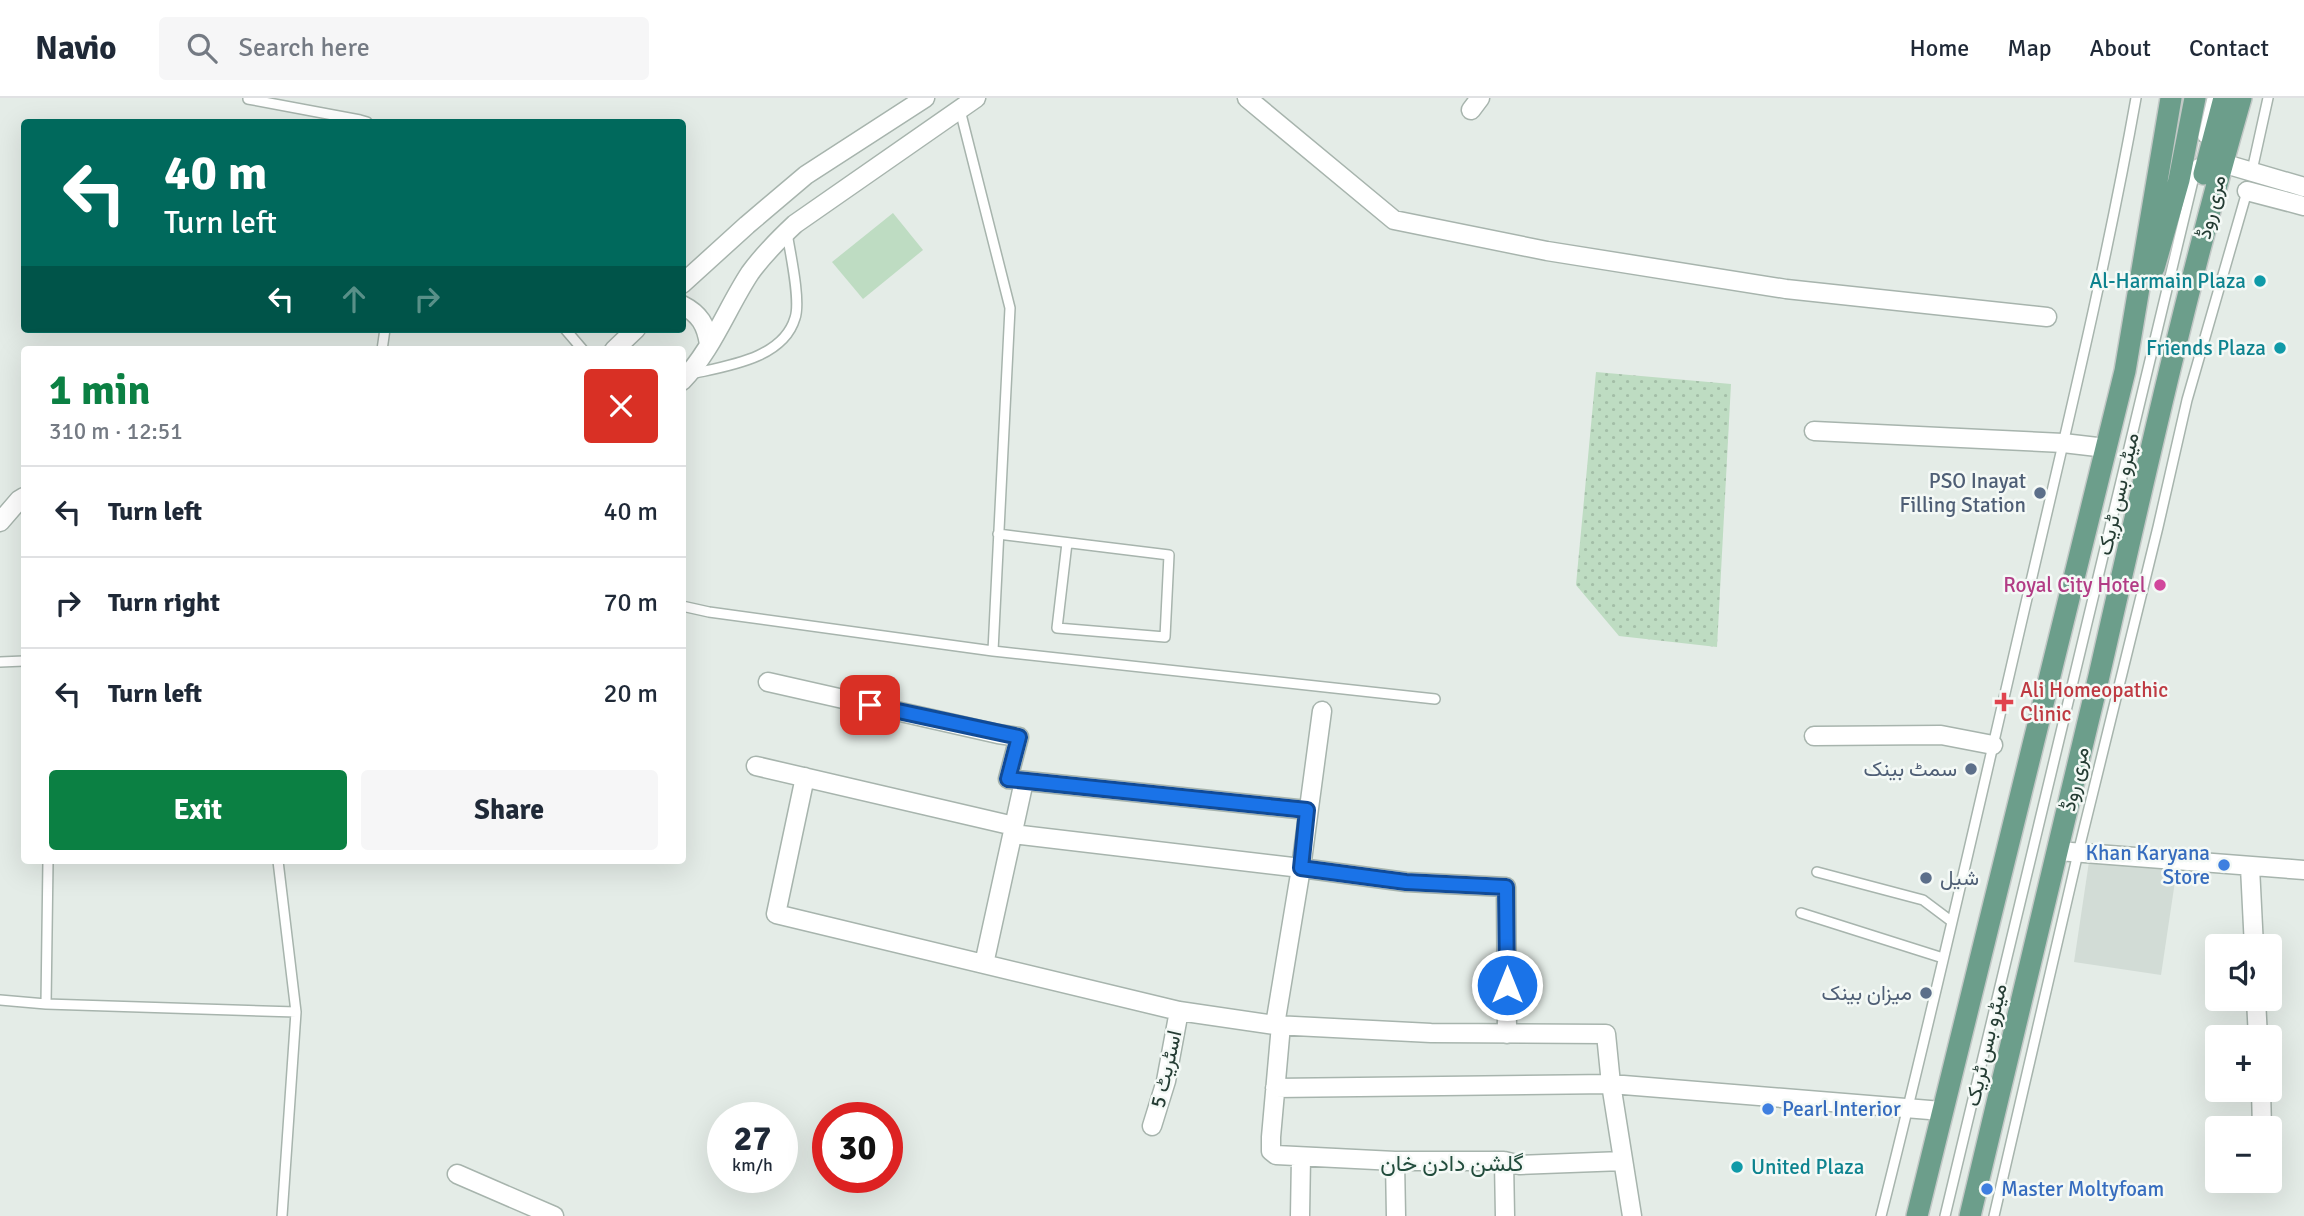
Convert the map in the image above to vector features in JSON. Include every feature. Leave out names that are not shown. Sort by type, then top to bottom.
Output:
[{"type":"main road","points":[[2125,371],[2171,98]]},
{"type":"main road","points":[[1917,1216],[2125,371],[2179,180],[2195,98]]},
{"type":"main road","points":[[2166,385],[2194,217],[2224,98]]},
{"type":"main road","name":"مری روڈ","points":[[1970,1216],[2068,852],[2166,385],[2241,98]]},
{"type":"street","points":[[686,280],[775,201],[829,158],[925,98]]},
{"type":"street","points":[[686,377],[709,344],[751,272],[791,227],[976,98]]},
{"type":"street","points":[[1247,98],[1394,220],[1547,251],[1786,289],[2047,317]]},
{"type":"street","points":[[2222,163],[2304,187]]},
{"type":"street","points":[[2247,191],[2304,206]]},
{"type":"street","points":[[775,201],[791,227]]},
{"type":"street","points":[[686,307],[696,312],[706,328],[709,344]]},
{"type":"street","points":[[618,346],[632,333]]},
{"type":"street","points":[[1814,431],[2063,443],[2106,448]]},
{"type":"street","points":[[0,522],[21,499]]},
{"type":"street","points":[[768,682],[1019,737],[1008,779],[1307,810]]},
{"type":"street","points":[[1322,711],[1278,1025],[1271,1151],[1276,1155],[1301,1157],[1395,1161],[1504,1161],[1520,1166],[1623,1161]]},
{"type":"street","points":[[1814,736],[1941,735],[1993,745]]},
{"type":"street","points":[[756,766],[1014,830],[1406,882],[1506,887],[1507,1034]]},
{"type":"street","points":[[805,777],[776,914],[1179,1011],[1278,1025],[1431,1034],[1606,1034],[1611,1084],[1632,1216]]},
{"type":"street","points":[[984,964],[1024,781]]},
{"type":"street","points":[[2068,852],[2304,870]]},
{"type":"street","points":[[2250,867],[2253,934]]},
{"type":"street","name":"اسٹریٹ 5","points":[[1152,1126],[1166,1081],[1179,1011]]},
{"type":"street","points":[[1275,1088],[1611,1084],[1942,1111]]},
{"type":"street","points":[[1300,1216],[1301,1157]]},
{"type":"street","points":[[1395,1161],[1396,1216]]},
{"type":"street","points":[[1504,1161],[1505,1216]]},
{"type":"street","points":[[457,1174],[554,1216]]},
{"type":"lane","points":[[1881,1216],[2063,443],[2120,186],[2136,98]]},
{"type":"lane","name":"میٹرو بس ٹریک","points":[[1945,1216],[2213,98]]},
{"type":"lane","points":[[1994,1216],[2068,852],[2155,540],[2187,400],[2247,191],[2268,98]]},
{"type":"lane","points":[[248,99],[355,119]]},
{"type":"lane","points":[[960,110],[1010,308],[993,652]]},
{"type":"lane","points":[[686,377],[754,358],[771,349],[788,332],[797,306],[791,227]]},
{"type":"lane","points":[[999,534],[1169,555],[1165,637],[1057,628],[1066,543]]},
{"type":"lane","points":[[686,607],[993,652],[1435,699]]},
{"type":"lane","points":[[0,662],[21,662]]},
{"type":"lane","points":[[46,1004],[48,864]]},
{"type":"lane","points":[[278,864],[296,1013],[282,1216]]},
{"type":"lane","points":[[1817,872],[1923,900],[1951,920]]},
{"type":"lane","points":[[1801,913],[1943,958]]},
{"type":"lane","points":[[0,1000],[296,1013]]},
{"type":"shaded area","points":[[2090,855],[2177,868],[2161,975],[2074,962]]},
{"type":"green space","points":[[893,213],[923,250],[863,299],[832,262]]},
{"type":"green space","points":[[1596,372],[1731,384],[1717,647],[1619,636],[1576,585]]},
{"type":"place","name":"Al-Harmain Plaza","points":[[2260,281]]},
{"type":"place","name":"Friends Plaza","points":[[2280,348]]},
{"type":"place","name":"PSO Inayat Filling Station","points":[[2040,493]]},
{"type":"place","name":"Royal City Hotel","points":[[2160,585]]},
{"type":"place","name":"Ali Homeopathic Clinic","points":[[2004,702]]},
{"type":"place","name":"سمٹ بینک","points":[[1971,769]]},
{"type":"place","name":"Khan Karyana Store","points":[[2224,865]]},
{"type":"place","name":"شیل","points":[[1926,878]]},
{"type":"place","name":"میزان بینک","points":[[1926,993]]},
{"type":"place","name":"Pearl Interior","points":[[1768,1109]]},
{"type":"place","name":"United Plaza","points":[[1737,1167]]},
{"type":"place","name":"Master Moltyfoam","points":[[1987,1189]]},
{"type":"district","name":"گلشن دادن خان","points":[[1452,1163]]},
{"type":"route","points":[[870,705],[1019,737],[1008,779],[1307,810],[1301,868],[1406,882],[1506,887],[1507,985]]}]
